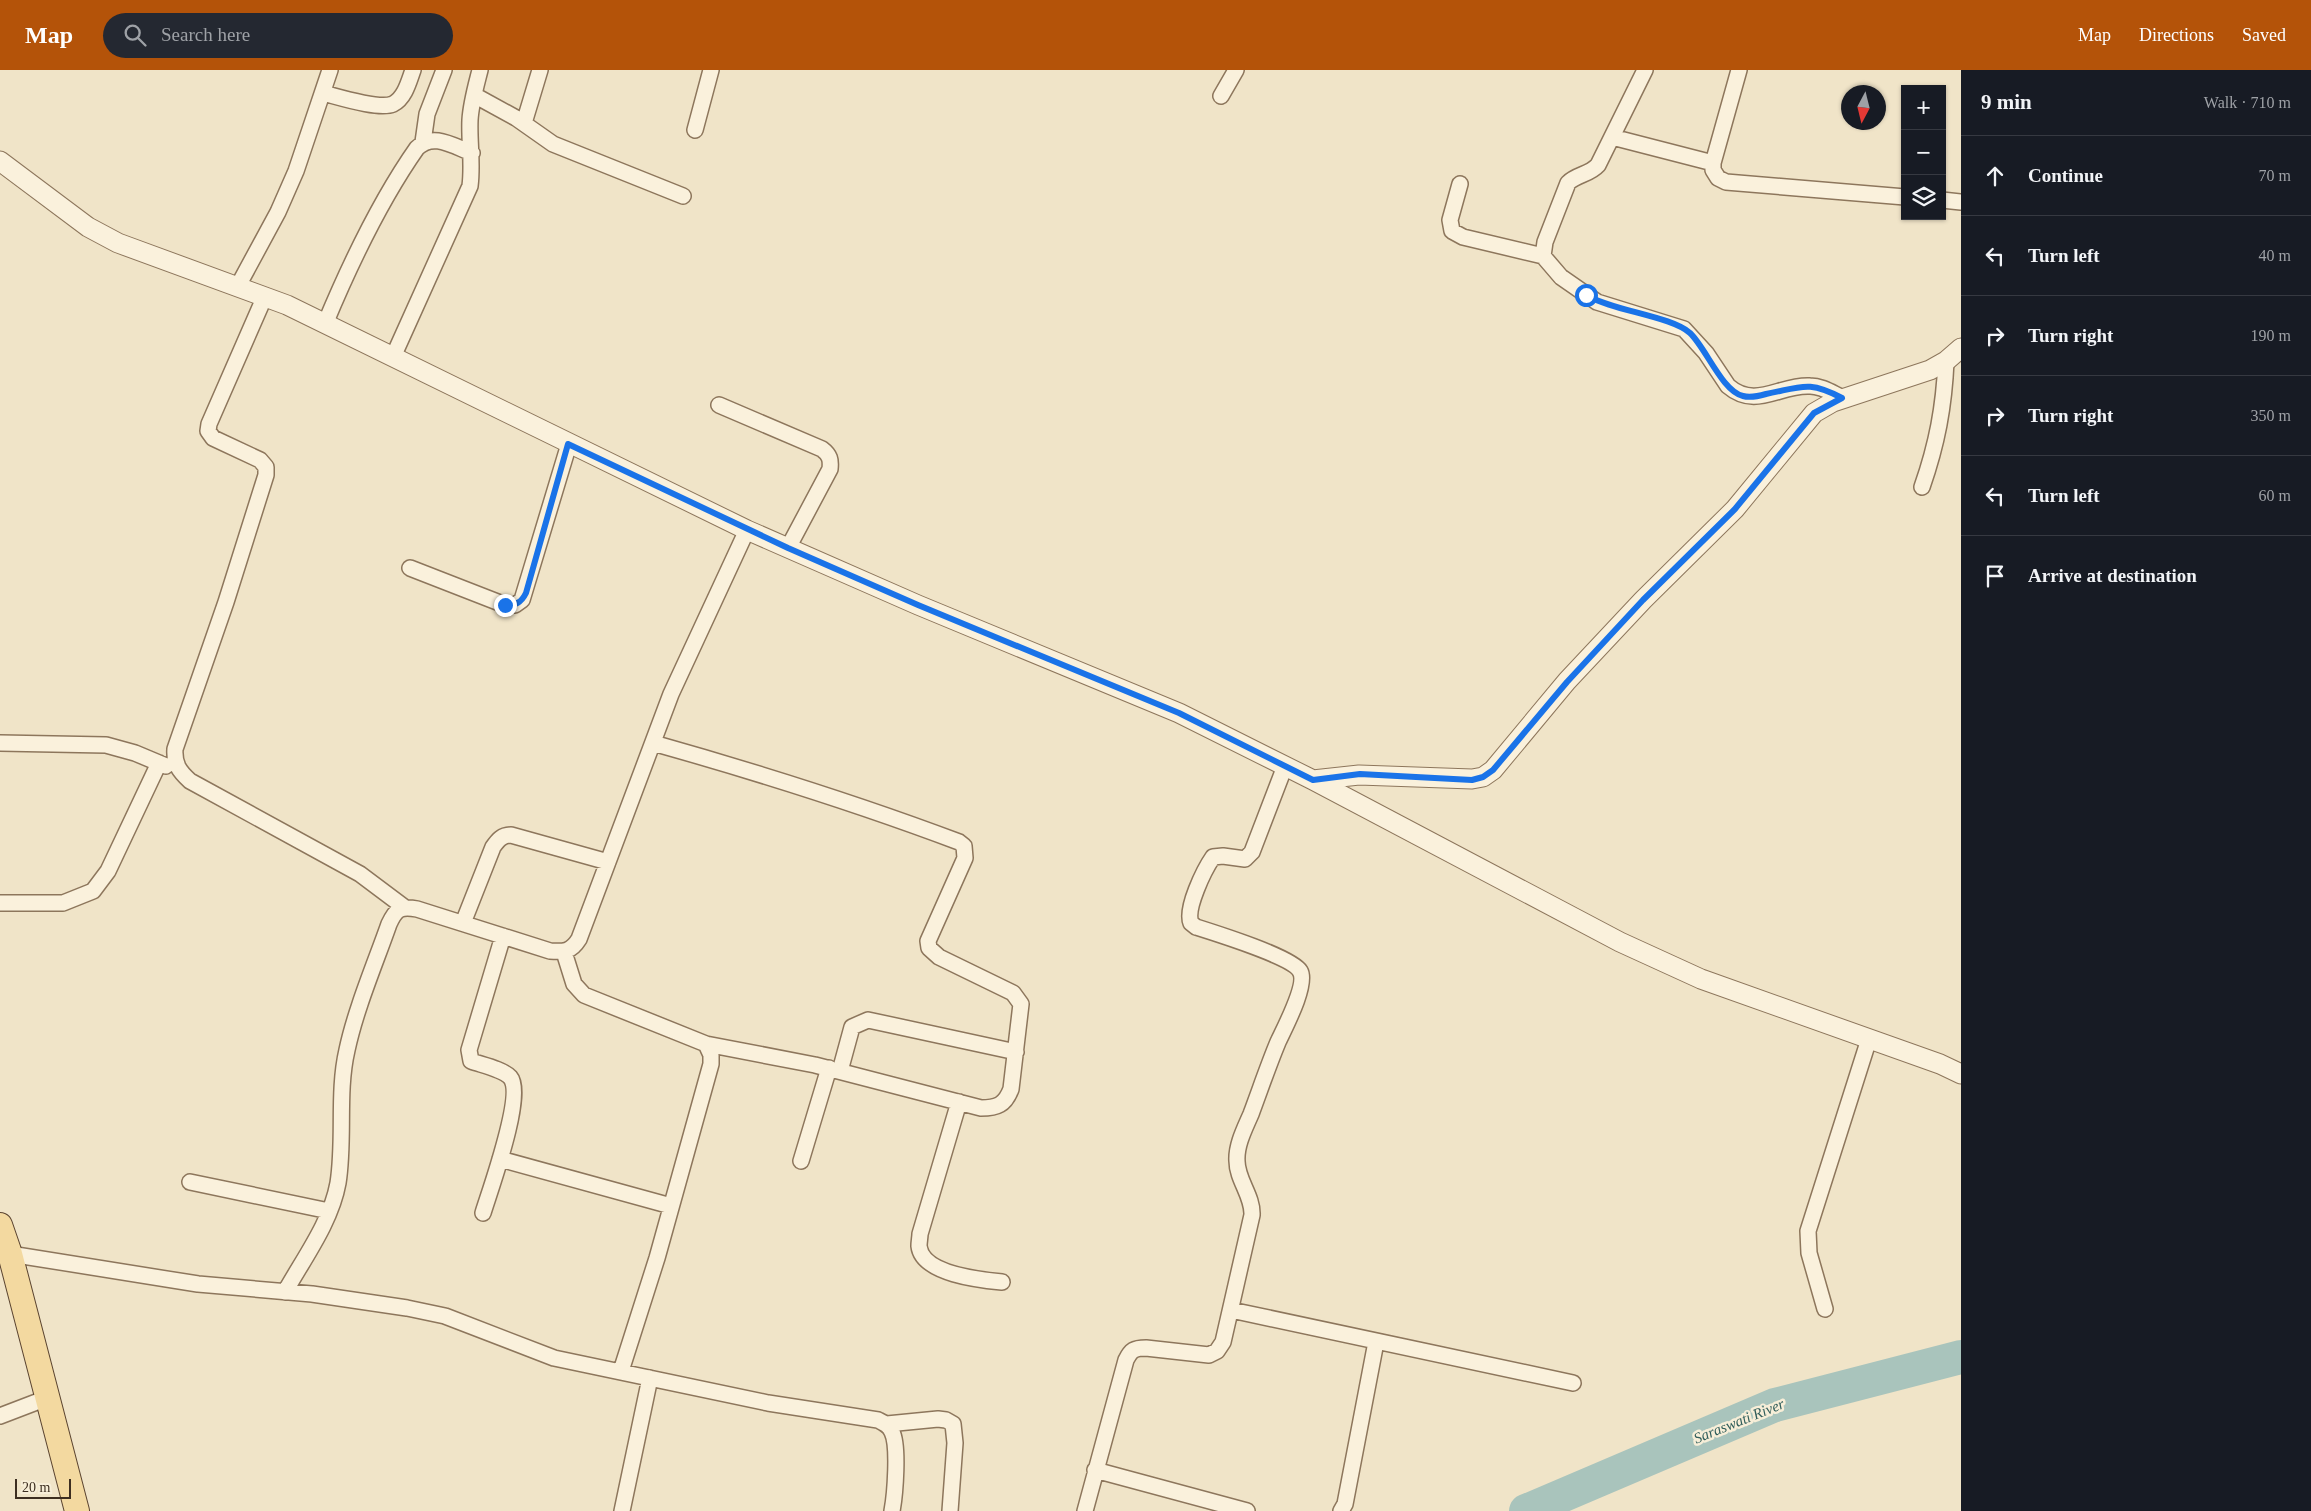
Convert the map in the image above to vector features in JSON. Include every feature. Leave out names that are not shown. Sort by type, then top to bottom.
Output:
[{"type":"main road","points":[[0,1225],[10,1254],[77,1511]]},
{"type":"street","points":[[238,286],[289,188],[330,70]]},
{"type":"street","points":[[323,93],[376,104],[393,104],[401,97],[412,70]]},
{"type":"street","points":[[325,324],[343,281],[375,218],[409,159],[423,142],[427,114],[444,70]]},
{"type":"street","points":[[393,357],[464,202],[472,170],[470,121],[480,70]]},
{"type":"street","points":[[524,123],[540,70]]},
{"type":"street","points":[[695,130],[711,70]]},
{"type":"street","points":[[1221,96],[1236,70]]},
{"type":"street","points":[[1543,256],[1545,242],[1568,182],[1593,170],[1612,137],[1645,70]]},
{"type":"street","points":[[1739,70],[1712,163],[1712,170],[1718,178],[1726,182],[1901,197]]},
{"type":"street","points":[[474,95],[524,123],[553,144],[683,196]]},
{"type":"street","points":[[1612,137],[1712,163]]},
{"type":"street","points":[[423,142],[432,139],[472,153]]},
{"type":"street","points":[[0,161],[88,227],[118,244],[265,296],[748,530],[918,605],[1179,713],[1313,780],[1620,942],[1701,979],[1940,1064],[1961,1074]]},
{"type":"street","points":[[1460,184],[1450,220],[1452,231],[1463,237],[1543,256],[1561,277],[1597,302],[1675,325],[1689,332],[1728,386],[1736,393],[1743,396],[1755,396],[1808,385],[1818,387],[1842,398]]},
{"type":"street","points":[[1946,200],[1961,202]]},
{"type":"street","points":[[179,772],[175,760],[176,749],[226,602],[266,475],[264,463],[213,438],[208,431],[209,424],[265,296]]},
{"type":"street","points":[[1313,780],[1360,774],[1472,780],[1483,777],[1493,770],[1573,675],[1643,600],[1735,509],[1814,413],[1842,398],[1930,370],[1946,361],[1961,348]]},
{"type":"street","points":[[1922,487],[1939,433],[1945,394],[1946,361]]},
{"type":"street","points":[[719,405],[822,449],[828,454],[831,461],[830,469],[788,548]]},
{"type":"street","points":[[410,568],[505,605],[515,605],[522,600],[568,444]]},
{"type":"street","points":[[0,743],[106,746],[135,752],[179,772],[190,781],[360,874],[404,907],[463,923],[550,951],[564,952],[573,949],[579,939],[672,694],[748,530]]},
{"type":"street","points":[[564,952],[574,984],[584,994],[706,1044],[834,1070],[981,1108],[1000,1106],[1007,1099],[1011,1089],[1022,1013],[1021,1004],[1013,993],[939,957],[929,948],[928,941],[965,858],[964,846],[959,842],[870,809],[754,772],[653,743]]},
{"type":"street","points":[[0,903],[63,903],[92,891],[108,871],[159,763]]},
{"type":"street","points":[[1085,1511],[1126,1360],[1131,1351],[1136,1348],[1146,1348],[1209,1355],[1217,1351],[1223,1342],[1252,1215],[1252,1208],[1237,1168],[1239,1146],[1276,1046],[1298,995],[1302,979],[1300,971],[1293,965],[1257,948],[1196,927],[1191,923],[1189,910],[1213,857],[1223,856],[1245,859],[1252,852],[1285,766]]},
{"type":"street","points":[[463,923],[493,848],[499,838],[506,835],[512,835],[608,862]]},
{"type":"street","points":[[285,1292],[329,1211],[338,1183],[343,1072],[347,1050],[389,924],[398,909],[404,907]]},
{"type":"street","points":[[483,1213],[510,1125],[514,1085],[511,1078],[506,1074],[471,1061],[469,1056],[502,936]]},
{"type":"street","points":[[801,1161],[834,1070],[852,1028],[860,1022],[868,1020],[1016,1052]]},
{"type":"street","points":[[1825,1309],[1809,1253],[1808,1231],[1869,1039]]},
{"type":"street","points":[[621,1372],[711,1064],[711,1055],[706,1044]]},
{"type":"street","points":[[959,1102],[920,1234],[919,1246],[922,1256],[938,1268],[971,1278],[1002,1282]]},
{"type":"street","points":[[500,1159],[671,1206]]},
{"type":"street","points":[[190,1182],[329,1211]]},
{"type":"street","points":[[10,1254],[198,1284],[285,1292],[398,1306],[445,1316],[554,1358],[768,1403],[878,1420],[887,1424],[938,1418],[946,1420],[953,1424],[955,1443],[950,1511]]},
{"type":"street","points":[[1231,1310],[1573,1383]]},
{"type":"street","points":[[1341,1511],[1344,1504],[1376,1342]]},
{"type":"street","points":[[622,1511],[650,1378]]},
{"type":"street","points":[[0,1416],[47,1398]]},
{"type":"street","points":[[887,1424],[893,1434],[895,1446],[892,1511]]},
{"type":"street","points":[[1095,1470],[1247,1511]]},
{"type":"waterway","name":"Saraswati River","points":[[1526,1511],[1775,1405],[1961,1357]]},
{"type":"route","points":[[505,605],[515,605],[522,600],[526,593],[568,444],[788,548],[918,605],[1179,713],[1313,780],[1360,774],[1472,780],[1483,777],[1493,770],[1567,682],[1643,600],[1735,509],[1814,413],[1822,407],[1842,398],[1826,390],[1808,385],[1755,396],[1743,396],[1728,386],[1689,332],[1675,325],[1604,305],[1586,295]]}]
